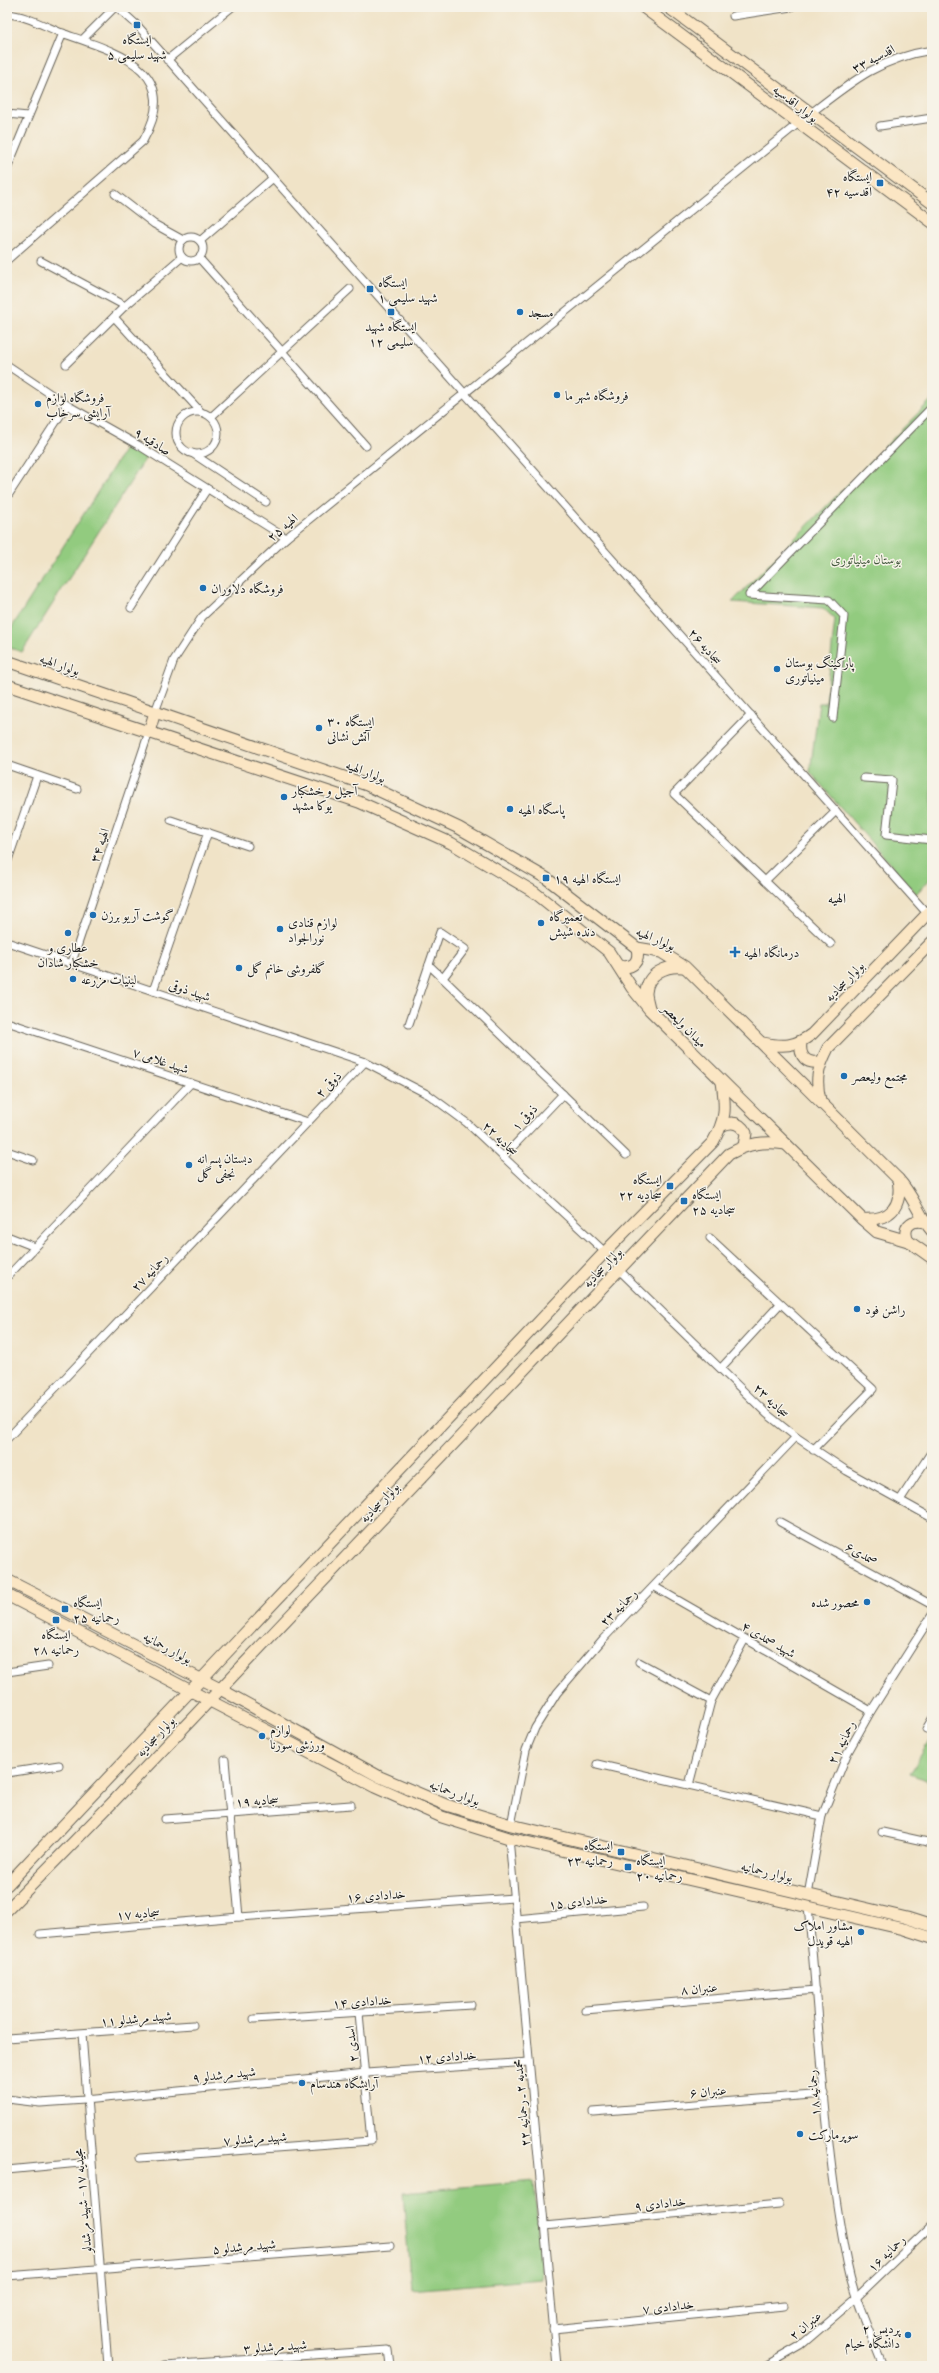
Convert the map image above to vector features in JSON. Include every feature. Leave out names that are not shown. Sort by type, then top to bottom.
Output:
[{"type":"main road","name":"بولوار اقدسیه","points":[[643,7],[932,222]]},
{"type":"main road","name":"بولوار اقدسیه","points":[[668,7],[932,203]]},
{"type":"main road","name":"بولوار الهیه","points":[[7,661],[367,785],[459,828],[546,878],[637,948],[661,952],[685,967]]},
{"type":"main road","points":[[7,685],[359,802],[451,843],[534,892],[609,952],[632,988],[649,1009]]},
{"type":"main road","points":[[149,732],[155,712]]},
{"type":"main road","name":"بولوار سجادیه","points":[[763,1043],[782,1047],[801,1042],[812,1034],[930,914]]},
{"type":"main road","points":[[820,1101],[816,1082],[821,1062],[828,1048],[932,942]]},
{"type":"main road","points":[[619,966],[628,968],[635,964],[639,956],[637,948]]},
{"type":"main road","name":"میدان ولیعصر","points":[[685,967],[673,966],[656,974],[649,982],[646,992],[649,1009],[862,1219],[877,1232],[908,1241]]},
{"type":"main road","points":[[685,967],[763,1043],[911,1193],[924,1222],[932,1231]]},
{"type":"main road","points":[[801,1042],[800,1051],[804,1059],[812,1063],[821,1062]]},
{"type":"main road","name":"بولوار سجادیه","points":[[7,1885],[605,1252],[713,1142],[723,1125],[725,1107],[722,1082]]},
{"type":"main road","points":[[723,1125],[736,1123],[742,1127],[747,1140],[744,1146]]},
{"type":"main road","name":"بولوار سجادیه","points":[[7,1910],[220,1689],[729,1154],[744,1146],[768,1141],[786,1144]]},
{"type":"main road","points":[[862,1219],[875,1220],[888,1215],[897,1206],[901,1193],[898,1180]]},
{"type":"main road","points":[[924,1222],[917,1220],[910,1223],[906,1228],[905,1235],[908,1241],[932,1258]]},
{"type":"main road","name":"بولوار رحمانیه","points":[[7,1580],[220,1689],[380,1777],[446,1806],[511,1825],[808,1895],[932,1926]]},
{"type":"main road","name":"بولوار رحمانیه","points":[[7,1595],[375,1787],[442,1817],[509,1838],[904,1929],[932,1938]]},
{"type":"main road","points":[[808,1895],[808,1907]]},
{"type":"street","points":[[83,39],[116,7]]},
{"type":"street","name":"سجادیه ۲۶","points":[[116,7],[137,25],[361,279],[466,393],[836,811],[930,914]]},
{"type":"street","points":[[167,60],[232,7]]},
{"type":"street","points":[[733,16],[791,7]]},
{"type":"street","points":[[7,14],[83,39],[129,60],[143,70],[152,82],[157,98],[151,126],[143,141],[122,162],[7,260]]},
{"type":"street","points":[[7,169],[63,33]]},
{"type":"street","name":"اقدسیه ۳۳","points":[[799,123],[863,74],[907,54],[932,50]]},
{"type":"street","points":[[7,114],[28,116]]},
{"type":"street","points":[[880,126],[932,118]]},
{"type":"street","name":"الهیه ۲۵","points":[[155,712],[174,660],[202,617],[286,538],[799,123]]},
{"type":"street","points":[[200,241],[273,178]]},
{"type":"street","points":[[115,194],[154,224],[183,240]]},
{"type":"street","points":[[192,237],[200,241],[203,250],[199,258],[190,261],[182,257],[179,248],[183,240],[192,237]]},
{"type":"street","points":[[66,364],[125,306],[182,257]]},
{"type":"street","points":[[199,258],[282,354],[366,446]]},
{"type":"street","points":[[41,261],[125,306]]},
{"type":"street","points":[[211,417],[282,354],[350,289]]},
{"type":"street","points":[[114,317],[201,412],[211,417],[217,426],[217,437],[212,447],[203,453],[192,453]]},
{"type":"street","name":"صادقیه ۹","points":[[7,365],[67,405],[138,445],[286,538]]},
{"type":"street","points":[[7,498],[67,405]]},
{"type":"street","points":[[833,718],[844,616],[829,600],[749,595],[932,407]]},
{"type":"street","points":[[201,412],[190,412],[181,418],[176,428],[176,439],[182,448],[192,453],[266,502]]},
{"type":"street","points":[[131,608],[207,489]]},
{"type":"street","points":[[751,715],[674,794],[832,944]]},
{"type":"street","name":"الهیه ۳۴","points":[[71,965],[149,732]]},
{"type":"street","points":[[7,765],[77,789]]},
{"type":"street","points":[[7,863],[37,776]]},
{"type":"street","points":[[864,778],[892,780],[886,835],[932,840]]},
{"type":"street","points":[[765,881],[836,811]]},
{"type":"street","points":[[171,820],[248,846]]},
{"type":"street","points":[[153,991],[208,832]]},
{"type":"street","points":[[409,1024],[440,932],[465,949],[444,978]]},
{"type":"street","name":"شهید ذوقی","points":[[7,942],[71,965],[365,1062]]},
{"type":"street","points":[[429,965],[626,1155]]},
{"type":"street","name":"شهید غلامی ۷","points":[[7,1022],[308,1122]]},
{"type":"street","name":"ذوقی ۲","points":[[308,1122],[365,1062]]},
{"type":"street","name":"سجادیه ۲۲","points":[[365,1062],[430,1095],[467,1123],[605,1252]]},
{"type":"street","points":[[7,1277],[191,1083]]},
{"type":"street","name":"ذوقی ۱","points":[[503,1157],[563,1094]]},
{"type":"street","name":"رحمانیه ۲۷","points":[[7,1439],[308,1122]]},
{"type":"street","points":[[7,1152],[33,1160]]},
{"type":"street","points":[[7,1236],[35,1248]]},
{"type":"street","points":[[710,1238],[873,1388],[813,1450]]},
{"type":"street","name":"سجادیه ۲۳","points":[[619,1270],[767,1414],[796,1437],[813,1450],[932,1518]]},
{"type":"street","points":[[721,1368],[780,1304]]},
{"type":"street","name":"رحمانیه ۲۳","points":[[511,1825],[520,1774],[535,1728],[562,1687],[603,1639],[655,1587],[796,1437]]},
{"type":"street","points":[[900,1500],[932,1451]]},
{"type":"street","name":"صمدی۶","points":[[780,1522],[932,1605]]},
{"type":"street","name":"شهید صمدی ۴","points":[[655,1587],[870,1711]]},
{"type":"street","name":"رحمانیه ۲۱","points":[[808,1895],[822,1816],[848,1752],[870,1711],[932,1615]]},
{"type":"street","points":[[689,1785],[711,1701],[745,1639]]},
{"type":"street","points":[[639,1662],[711,1701]]},
{"type":"street","points":[[7,1672],[48,1666]]},
{"type":"street","points":[[926,1729],[932,1719]]},
{"type":"street","points":[[225,1760],[238,1917]]},
{"type":"street","points":[[598,1764],[822,1816]]},
{"type":"street","points":[[7,1773],[59,1765]]},
{"type":"street","name":"سجادیه ۱۹","points":[[165,1819],[351,1805]]},
{"type":"street","points":[[882,1832],[932,1843]]},
{"type":"street","name":"محمدیه ۲ ـ رحمانیه ۲۲","points":[[509,1838],[556,2366]]},
{"type":"street","name":"خدادادی ۱۶","points":[[238,1917],[514,1898]]},
{"type":"street","name":"خدادادی ۱۵","points":[[516,1919],[643,1907]]},
{"type":"street","name":"رحمانیه ۱۸","points":[[808,1907],[836,2197],[847,2264],[856,2298],[883,2366]]},
{"type":"street","name":"سجادیه ۱۷","points":[[40,1934],[238,1917]]},
{"type":"street","name":"عنبران ۸","points":[[584,2010],[816,1990]]},
{"type":"street","name":"خدادادی ۱۴","points":[[254,2019],[471,2005]]},
{"type":"street","name":"اسدی ۲","points":[[360,2013],[371,2141]]},
{"type":"street","name":"شهید مرشدلو ۱۱","points":[[7,2038],[82,2034],[193,2025]]},
{"type":"street","name":"مجیدیه ۱۷ - شهید مرشدلو","points":[[82,2034],[85,2100],[108,2366]]},
{"type":"street","name":"خدادادی ۱۲","points":[[366,2073],[529,2062]]},
{"type":"street","name":"شهید مرشدلو ۹","points":[[7,2099],[40,2103],[85,2100],[366,2073]]},
{"type":"street","name":"عنبران ۶","points":[[593,2112],[825,2094]]},
{"type":"street","name":"شهید مرشدلو ۷","points":[[140,2158],[371,2141]]},
{"type":"street","points":[[7,2170],[90,2162]]},
{"type":"street","name":"خدادادی ۹","points":[[544,2226],[779,2204]]},
{"type":"street","name":"رحمانیه ۱۶","points":[[856,2298],[932,2225]]},
{"type":"street","name":"شهید مرشدلو ۵","points":[[7,2276],[390,2246]]},
{"type":"street","name":"عنبران ۲","points":[[765,2366],[800,2346],[856,2298]]},
{"type":"street","name":"خدادادی ۷","points":[[553,2329],[786,2306]]},
{"type":"street","name":"شهید مرشدلو ۳","points":[[164,2365],[388,2350],[390,2366]]},
{"type":"green space","name":"بوستان مینیاتوری","points":[[932,399],[932,877],[916,894],[810,772],[819,703],[826,703],[835,619],[823,608],[732,602]]},
{"type":"green space","points":[[128,444],[147,456],[22,652],[7,647],[7,635]]},
{"type":"green space","points":[[932,1736],[932,1782],[910,1774]]},
{"type":"green space","points":[[534,2181],[542,2279],[411,2290],[403,2192]]},
{"type":"place","name":"ایستگاه شهید سلیمی ۵","points":[[137,25]]},
{"type":"place","name":"ایستگاه اقدسیه ۴۲","points":[[880,183]]},
{"type":"place","name":"ایستگاه شهید سلیمی ۱","points":[[370,289]]},
{"type":"place","name":"ایستگاه شهید سلیمی ۱۲","points":[[391,312]]},
{"type":"place","name":"مسجد","points":[[520,312]]},
{"type":"place","name":"فروشگاه شهر ما","points":[[557,395]]},
{"type":"place","name":"فروشگاه لوازم آرایشی سرخاب","points":[[38,404]]},
{"type":"place","name":"فروشگاه دلاوران","points":[[203,588]]},
{"type":"place","name":"پارکینگ بوستان مینیاتوری","points":[[777,669]]},
{"type":"place","name":"ایستگاه ۳۰ آتش نشانی","points":[[319,728]]},
{"type":"place","name":"آجیل و خشکبار یوکا مشهد","points":[[284,797]]},
{"type":"place","name":"پاسگاه الهیه","points":[[510,809]]},
{"type":"place","name":"ایستگاه الهیه ۱۹","points":[[546,878]]},
{"type":"place","name":"گوشت آریو برزن","points":[[93,915]]},
{"type":"place","name":"تعمیرگاه دنده شیش","points":[[541,923]]},
{"type":"place","name":"لوازم قنادی نورالجواد","points":[[280,929]]},
{"type":"place","name":"عطاری و خشکبار شادان","points":[[68,933]]},
{"type":"place","name":"درمانگاه الهیه","points":[[735,952]]},
{"type":"place","name":"گلفروشی خانم گل","points":[[239,968]]},
{"type":"place","name":"لبنیات مزرعه","points":[[73,979]]},
{"type":"place","name":"مجتمع ولیعصر","points":[[844,1076]]},
{"type":"place","name":"دبستان پسرانه نجفی گل","points":[[189,1165]]},
{"type":"place","name":"ایستگاه سجادیه ۲۲","points":[[670,1186]]},
{"type":"place","name":"ایستگاه سجادیه ۲۵","points":[[684,1201]]},
{"type":"place","name":"راشن فود","points":[[857,1309]]},
{"type":"place","name":"محصور شده","points":[[867,1602]]},
{"type":"place","name":"ایستگاه رحمانیه ۲۵","points":[[65,1609]]},
{"type":"place","name":"ایستگاه رحمانیه ۲۸","points":[[56,1620]]},
{"type":"place","name":"لوازم ورزشی سورنا","points":[[262,1736]]},
{"type":"place","name":"ایستگاه رحمانیه ۲۳","points":[[621,1852]]},
{"type":"place","name":"ایستگاه رحمانیه ۲۰","points":[[628,1867]]},
{"type":"place","name":"مشاور املاک الهیه قویدل","points":[[861,1932]]},
{"type":"place","name":"آرایشگاه هندسام","points":[[302,2083]]},
{"type":"place","name":"سوپرمارکت","points":[[800,2134]]},
{"type":"place","name":"پردیس ۲ دانشگاه خیام","points":[[908,2335]]},
{"type":"district","name":"الهیه","points":[[837,898]]}]
